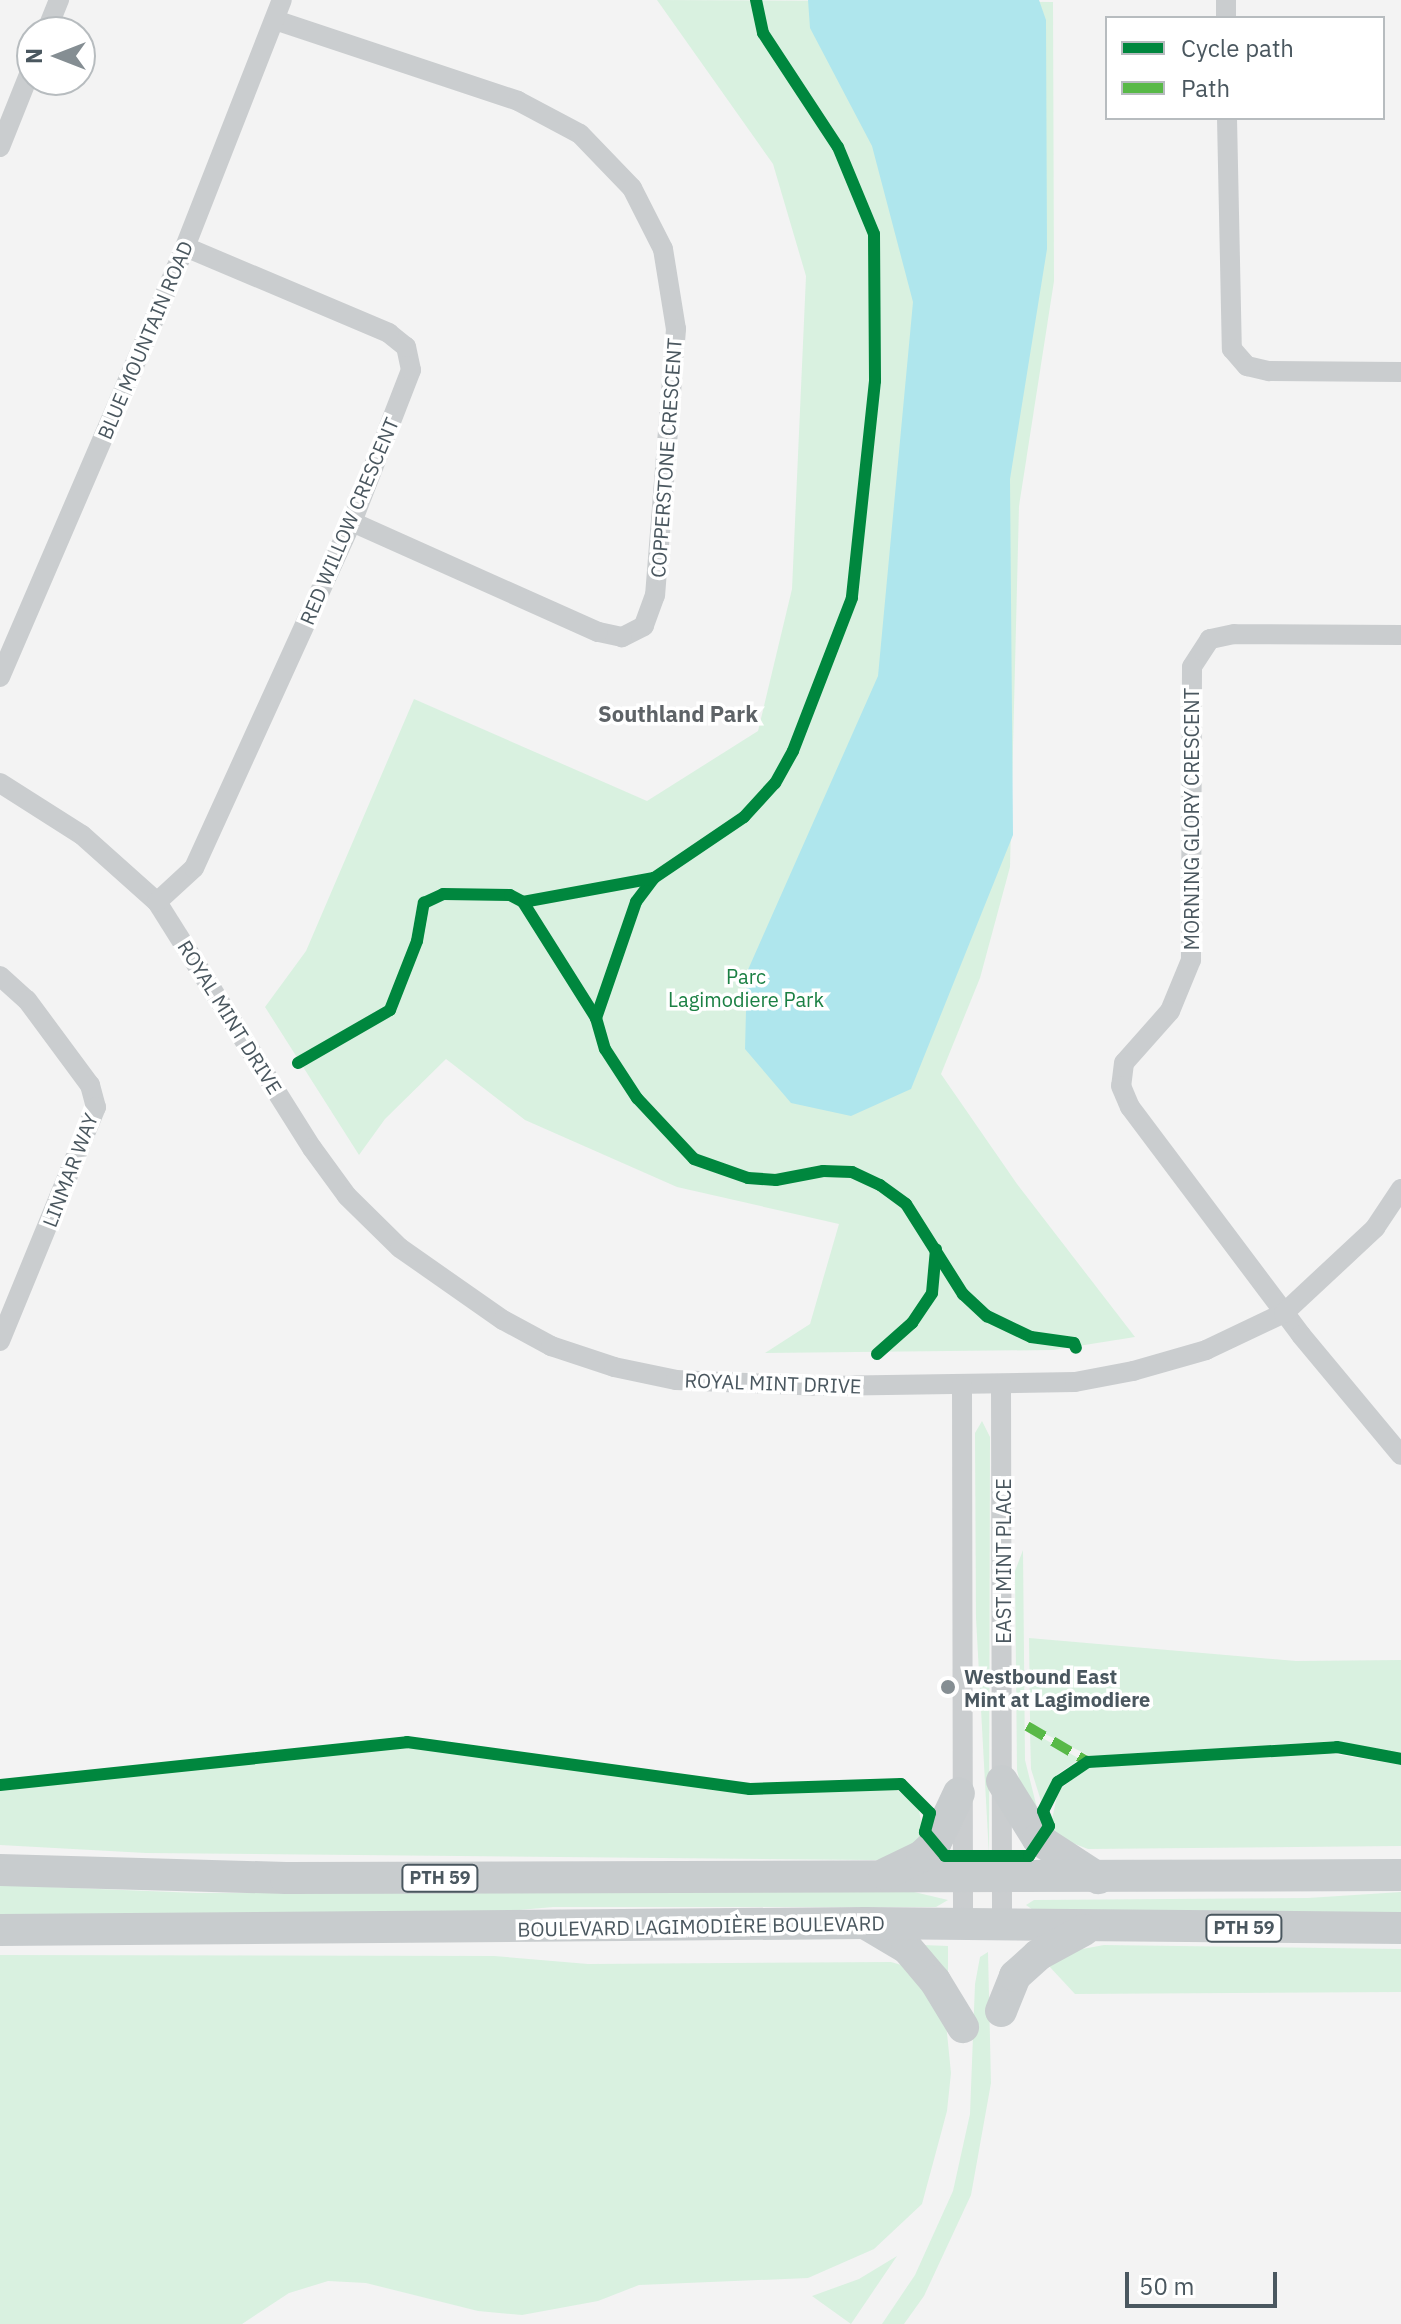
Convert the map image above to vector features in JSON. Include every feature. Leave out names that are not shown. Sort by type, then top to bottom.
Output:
[{"type":"main road","points":[[1002,1781],[1038,1839],[1098,1878]]},
{"type":"main road","points":[[880,1877],[922,1856],[935,1844],[959,1793]]},
{"type":"main road","name":"PTH 59","points":[[0,1870],[258,1878],[1401,1875]]},
{"type":"main road","points":[[865,1923],[907,1948],[963,2027]]},
{"type":"main road","name":"BOULEVARD LAGIMODIÈRE BOULEVARD","points":[[0,1930],[865,1923],[1087,1929],[1401,1928]]},
{"type":"main road","points":[[1001,2011],[1015,1976],[1038,1955],[1087,1929]]},
{"type":"street","name":"BLUE MOUNTAIN ROAD","points":[[0,677],[185,247],[278,10]]},
{"type":"street","name":"COPPERSTONE CRESCENT","points":[[278,10],[518,101],[580,134],[632,188],[663,249],[676,329],[655,595],[644,626],[622,637],[598,632],[352,522]]},
{"type":"street","points":[[0,147],[20,96]]},
{"type":"street","points":[[1227,120],[1232,349],[1247,366],[1269,371],[1401,372]]},
{"type":"street","name":"RED WILLOW CRESCENT","points":[[157,902],[194,868],[352,522],[411,370],[406,347],[389,333],[185,247]]},
{"type":"street","name":"MORNING GLORY CRESCENT","points":[[1401,635],[1234,634],[1210,639],[1192,667],[1191,960],[1170,1011],[1124,1063],[1121,1086],[1130,1107],[1284,1313],[1359,1411],[1401,1455]]},
{"type":"street","name":"ROYAL MINT DRIVE","points":[[0,783],[82,835],[157,902],[347,1196],[400,1248],[503,1320],[551,1346],[614,1367],[676,1380],[962,1386],[1075,1382],[1133,1371],[1206,1350],[1284,1313],[1375,1228],[1401,1189]]},
{"type":"street","name":"LINMAR WAY","points":[[0,976],[27,1000],[90,1085],[96,1107],[0,1341]]},
{"type":"street","name":"EAST MINT PLACE","points":[[1001,1385],[1002,1928]]},
{"type":"street","name":"EAST MINT PLACE","points":[[962,1386],[959,1793],[963,1924]]},
{"type":"green space","name":"Parc Lagimodiere Park","points":[[657,0],[1053,2],[1054,281],[1019,506],[1010,867],[980,978],[941,1074],[1017,1184],[1135,1337],[1053,1350],[765,1353],[810,1324],[839,1224],[677,1187],[525,1120],[446,1059],[385,1119],[359,1155],[265,1007],[306,951],[414,699],[647,801],[758,731],[792,589],[806,276],[773,164]]},
{"type":"green space","points":[[982,1421],[990,1437],[989,1855],[976,1618],[975,1433]]},
{"type":"green space","points":[[1023,1550],[1025,1760],[1042,1828],[1023,1794],[1017,1770],[1015,1571]]},
{"type":"green space","points":[[1029,1638],[1296,1661],[1401,1660],[1401,1754],[1337,1741],[1090,1756],[1039,1731],[1030,1720]]},
{"type":"green space","points":[[1030,1731],[1080,1759],[1059,1773],[1041,1801],[1031,1769]]},
{"type":"green space","points":[[381,1747],[427,1748],[761,1793],[893,1787],[918,1806],[924,1836],[890,1859],[875,1860],[146,1853],[0,1845],[0,1790]]},
{"type":"green space","points":[[1323,1752],[1401,1765],[1401,1846],[1088,1849],[1049,1834],[1058,1791],[1086,1768]]},
{"type":"green space","points":[[0,1885],[197,1893],[910,1891],[948,1900],[936,1907],[553,1907],[452,1916],[0,1918]]},
{"type":"green space","points":[[1401,1892],[1401,1916],[1033,1910],[1026,1905],[1034,1900],[1308,1898]]},
{"type":"green space","points":[[923,1945],[948,1946],[948,1974]]},
{"type":"green space","points":[[1104,1945],[1401,1949],[1401,1992],[1075,1994],[1048,1965],[1077,1950]]},
{"type":"green space","points":[[988,1952],[991,2083],[971,2195],[924,2296],[904,2324],[882,2324],[915,2275],[953,2191],[970,2114],[975,1984],[980,1957]]},
{"type":"green space","points":[[0,1955],[494,1956],[588,1964],[891,1962],[905,1966],[946,2023],[951,2073],[947,2111],[922,2204],[874,2249],[808,2278],[639,2285],[598,2301],[522,2315],[478,2311],[366,2283],[328,2281],[289,2293],[242,2324],[0,2324]]},
{"type":"green space","points":[[897,2256],[851,2324],[812,2296],[859,2279]]},
{"type":"water","points":[[808,0],[1039,0],[1046,20],[1047,249],[1010,479],[1013,835],[911,1089],[851,1116],[791,1103],[745,1049],[747,972],[878,676],[913,302],[872,146],[810,28]]},
{"type":"marked path","points":[[1027,1726],[1088,1762]]},
{"type":"cycle path","points":[[756,0],[763,33],[838,147],[874,234],[875,381],[852,598],[793,751],[775,783],[744,817],[654,878],[636,902],[596,1018],[605,1049],[637,1098],[694,1159],[748,1178],[776,1180],[823,1171],[852,1172],[880,1185],[906,1204],[963,1294],[987,1316],[1031,1337],[1074,1343],[1076,1348]]},
{"type":"cycle path","points":[[523,902],[654,878]]},
{"type":"cycle path","points":[[298,1063],[390,1010],[417,941],[424,903],[443,894],[510,895],[523,902],[596,1018]]},
{"type":"cycle path","points":[[877,1354],[912,1323],[932,1293],[936,1249]]},
{"type":"cycle path","points":[[0,1785],[407,1742],[750,1789],[901,1784],[930,1813],[925,1832],[945,1856],[1029,1856],[1049,1826],[1043,1811],[1058,1782],[1088,1762],[1337,1747],[1401,1759]]},
{"type":"place","name":"Westbound East Mint at Lagimodiere","points":[[948,1687]]},
{"type":"district","name":"Southland Park","points":[[678,714]]}]
